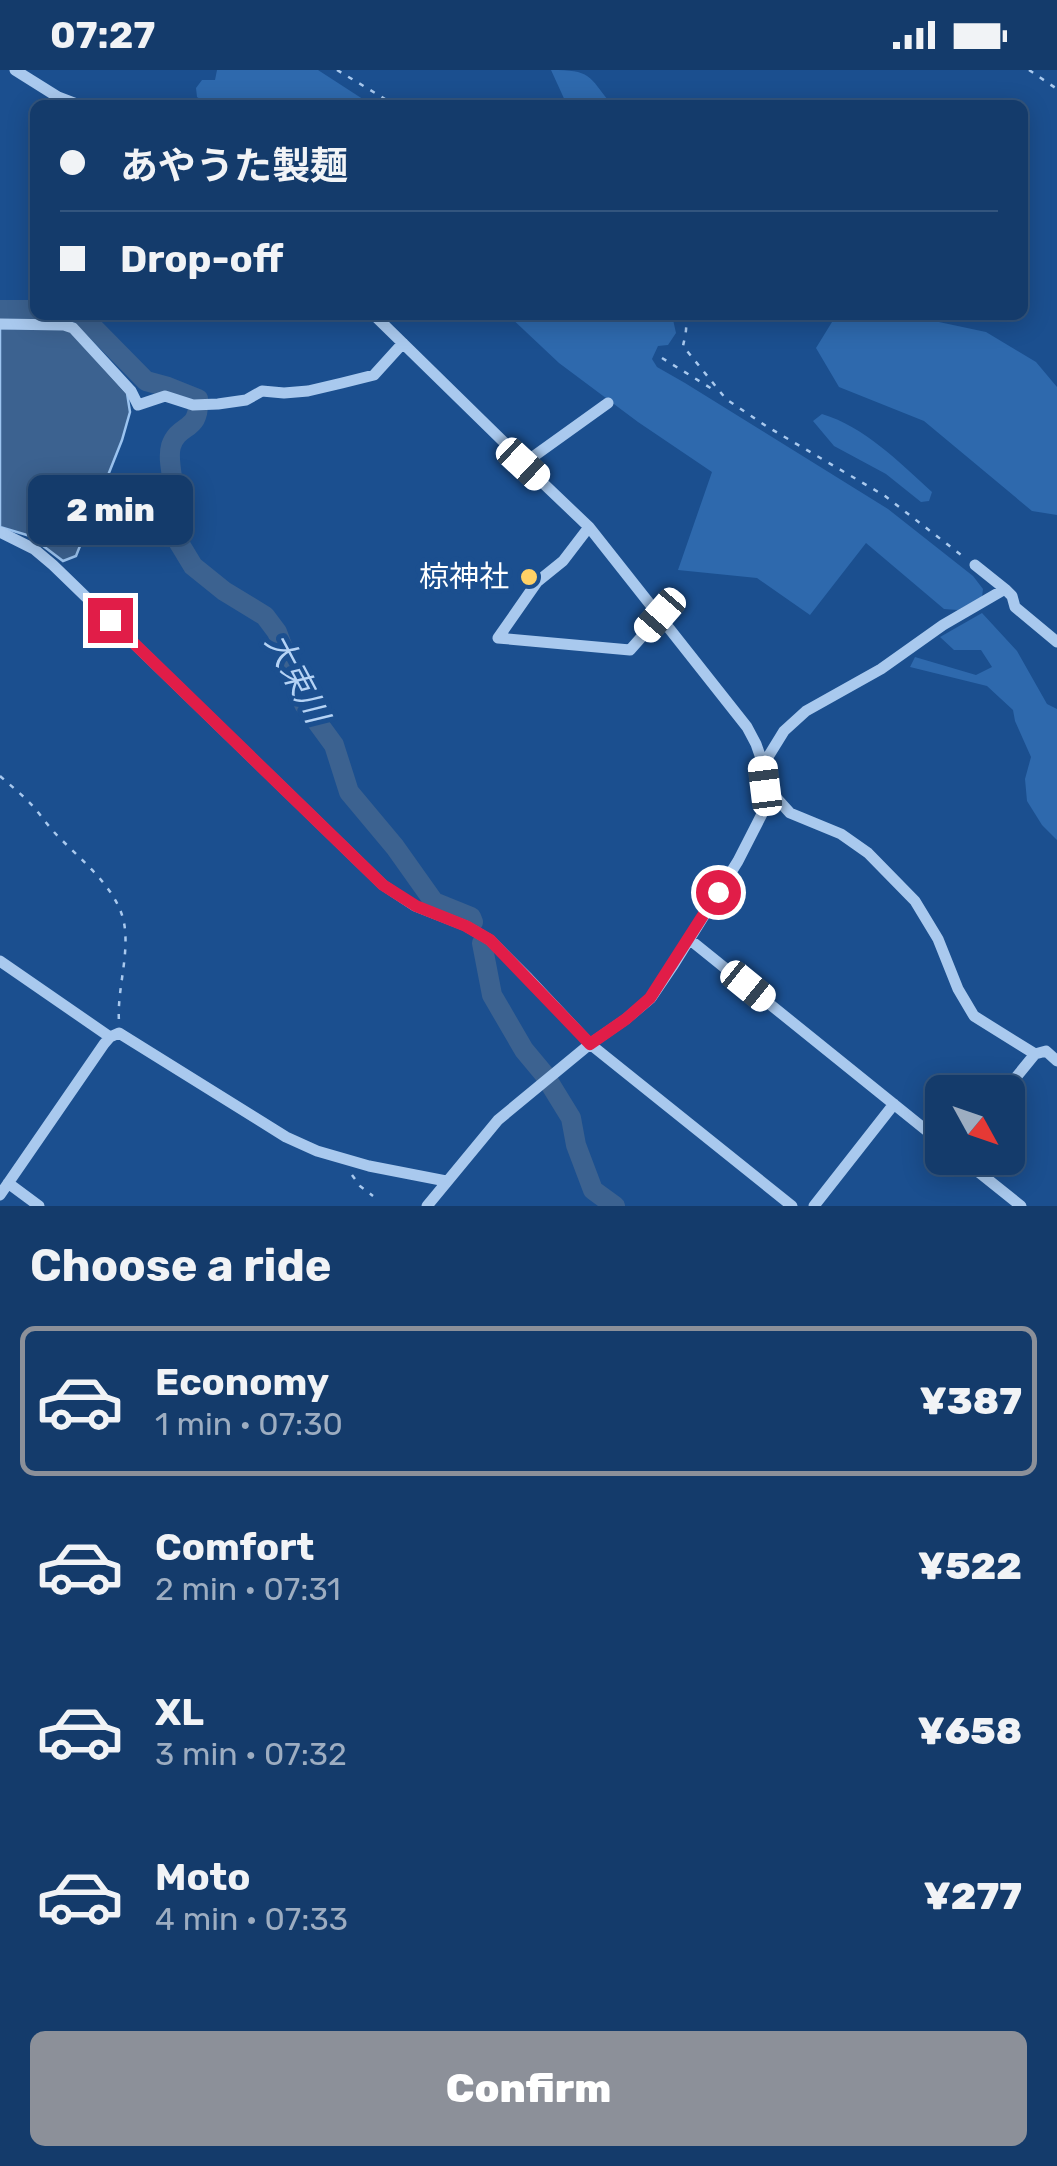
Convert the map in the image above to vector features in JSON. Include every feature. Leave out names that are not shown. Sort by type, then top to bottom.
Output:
[{"type":"street","points":[[15,70],[66,100]]},
{"type":"street","points":[[379,320],[590,526],[747,727],[771,792],[790,813],[840,834],[868,853],[915,901],[938,938],[958,989],[974,1016],[1036,1054]]},
{"type":"street","points":[[0,324],[73,328],[131,391],[138,405],[165,396],[197,404],[246,400],[262,391],[308,390],[374,375],[403,343]]},
{"type":"street","points":[[523,464],[608,404]]},
{"type":"street","points":[[590,526],[563,560],[537,582],[498,638],[630,650],[660,615]]},
{"type":"street","points":[[0,532],[34,549],[84,594],[383,885],[416,906],[490,940],[590,1044],[792,1206]]},
{"type":"street","points":[[974,566],[1005,589],[1015,607],[1057,642]]},
{"type":"street","points":[[426,1206],[498,1120],[650,998],[738,861],[764,812],[762,764],[784,731],[806,711],[881,670],[943,625],[1005,589]]},
{"type":"street","points":[[689,938],[925,1129]]},
{"type":"street","points":[[0,960],[114,1035],[286,1136],[317,1151],[446,1181]]},
{"type":"street","points":[[0,1195],[114,1035]]},
{"type":"street","points":[[1018,1075],[1036,1054],[1046,1052],[1057,1061]]},
{"type":"street","points":[[814,1206],[894,1104]]},
{"type":"street","points":[[982,1175],[1021,1206]]},
{"type":"street","points":[[8,1183],[39,1206]]},
{"type":"path","points":[[337,70],[387,100]]},
{"type":"path","points":[[1028,70],[1057,89]]},
{"type":"path","points":[[686,320],[682,346],[723,395]]},
{"type":"path","points":[[662,358],[766,426],[886,496],[974,566]]},
{"type":"path","points":[[0,776],[84,862],[121,912],[125,930],[114,1035]]},
{"type":"path","points":[[346,1159],[353,1178],[373,1196]]},
{"type":"shaded area","points":[[217,70],[318,70],[364,100],[197,97],[196,88],[202,80],[215,80]]},
{"type":"shaded area","points":[[551,70],[582,73],[608,100],[565,100]]},
{"type":"shaded area","points":[[513,320],[673,320],[676,333],[668,345],[658,346],[652,359],[657,367],[888,509],[973,576],[983,589],[982,597],[958,610],[944,609],[866,543],[810,615],[757,578],[678,570],[712,472],[559,363]]},
{"type":"shaded area","points":[[930,320],[986,332],[1036,362],[1057,387],[1057,515],[1032,511],[924,421],[839,387],[816,348],[832,322]]},
{"type":"shaded area","points":[[59,327],[72,331],[127,393],[130,412],[76,556],[63,561],[30,536],[0,527],[0,328]]},
{"type":"shaded area","points":[[822,414],[853,427],[881,447],[932,492],[929,501],[921,502],[886,474],[834,446],[813,421]]},
{"type":"shaded area","points":[[982,613],[1017,651],[1047,704],[1057,709],[1057,840],[1027,801],[1025,779],[1031,757],[1013,710],[987,686],[910,667],[915,657],[976,675],[992,667],[981,650],[954,650],[940,637]]},
{"type":"waterway","name":"大束川","points":[[0,310],[30,310]]},
{"type":"waterway","name":"大束川","points":[[86,320],[146,381],[198,399],[196,417],[171,446],[174,495],[170,528],[193,566],[265,616],[277,632],[304,704],[334,745],[349,792],[434,902],[471,917],[473,922]]},
{"type":"waterway","name":"大束川","points":[[482,943],[492,995],[571,1118],[576,1145],[593,1190],[615,1206]]},
{"type":"place","name":"椋神社","points":[[529,577]]},
{"type":"route","points":[[110,620],[383,885],[416,906],[490,940],[590,1044],[650,998],[718,892]]}]
